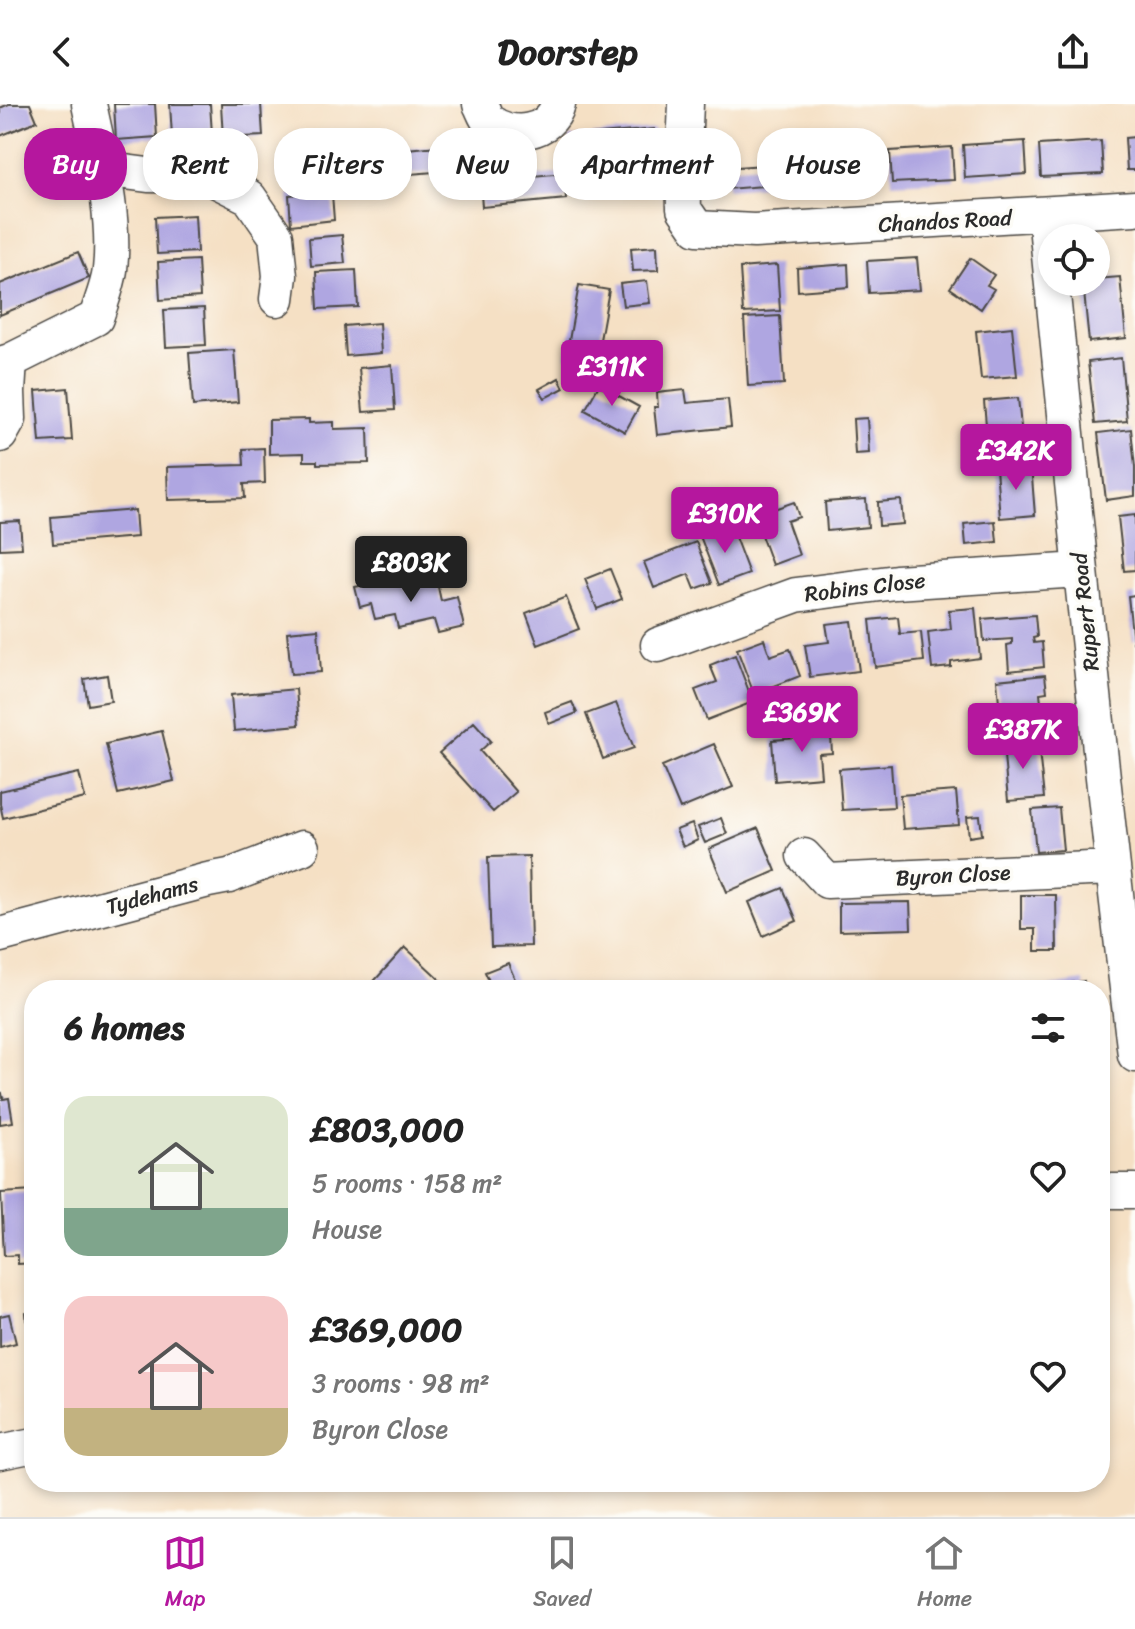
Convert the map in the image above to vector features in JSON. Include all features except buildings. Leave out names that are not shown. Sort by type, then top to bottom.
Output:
[{"type":"street","points":[[89,104],[94,128]]},
{"type":"street","points":[[480,104],[488,120],[511,133],[536,130],[556,112],[558,104]]},
{"type":"street","name":"Chandos Road","points":[[686,104],[684,209],[697,228],[754,231],[1135,208]]},
{"type":"street","points":[[127,172],[207,176],[249,197],[276,236],[280,276],[277,299]]},
{"type":"street","points":[[0,435],[9,419],[5,362],[96,318],[110,271],[107,200]]},
{"type":"street","name":"Rupert Road","points":[[1045,215],[1080,570],[1121,816],[1112,868],[1135,1055]]},
{"type":"street","name":"Robins Close","points":[[658,645],[796,595],[896,582],[1080,570]]},
{"type":"street","name":"Tydehams","points":[[0,935],[229,876],[302,848]]},
{"type":"street","name":"Byron Close","points":[[804,856],[827,881],[1112,868]]},
{"type":"street","points":[[1110,1191],[1135,1191]]},
{"type":"street","points":[[0,1452],[24,1447]]}]
